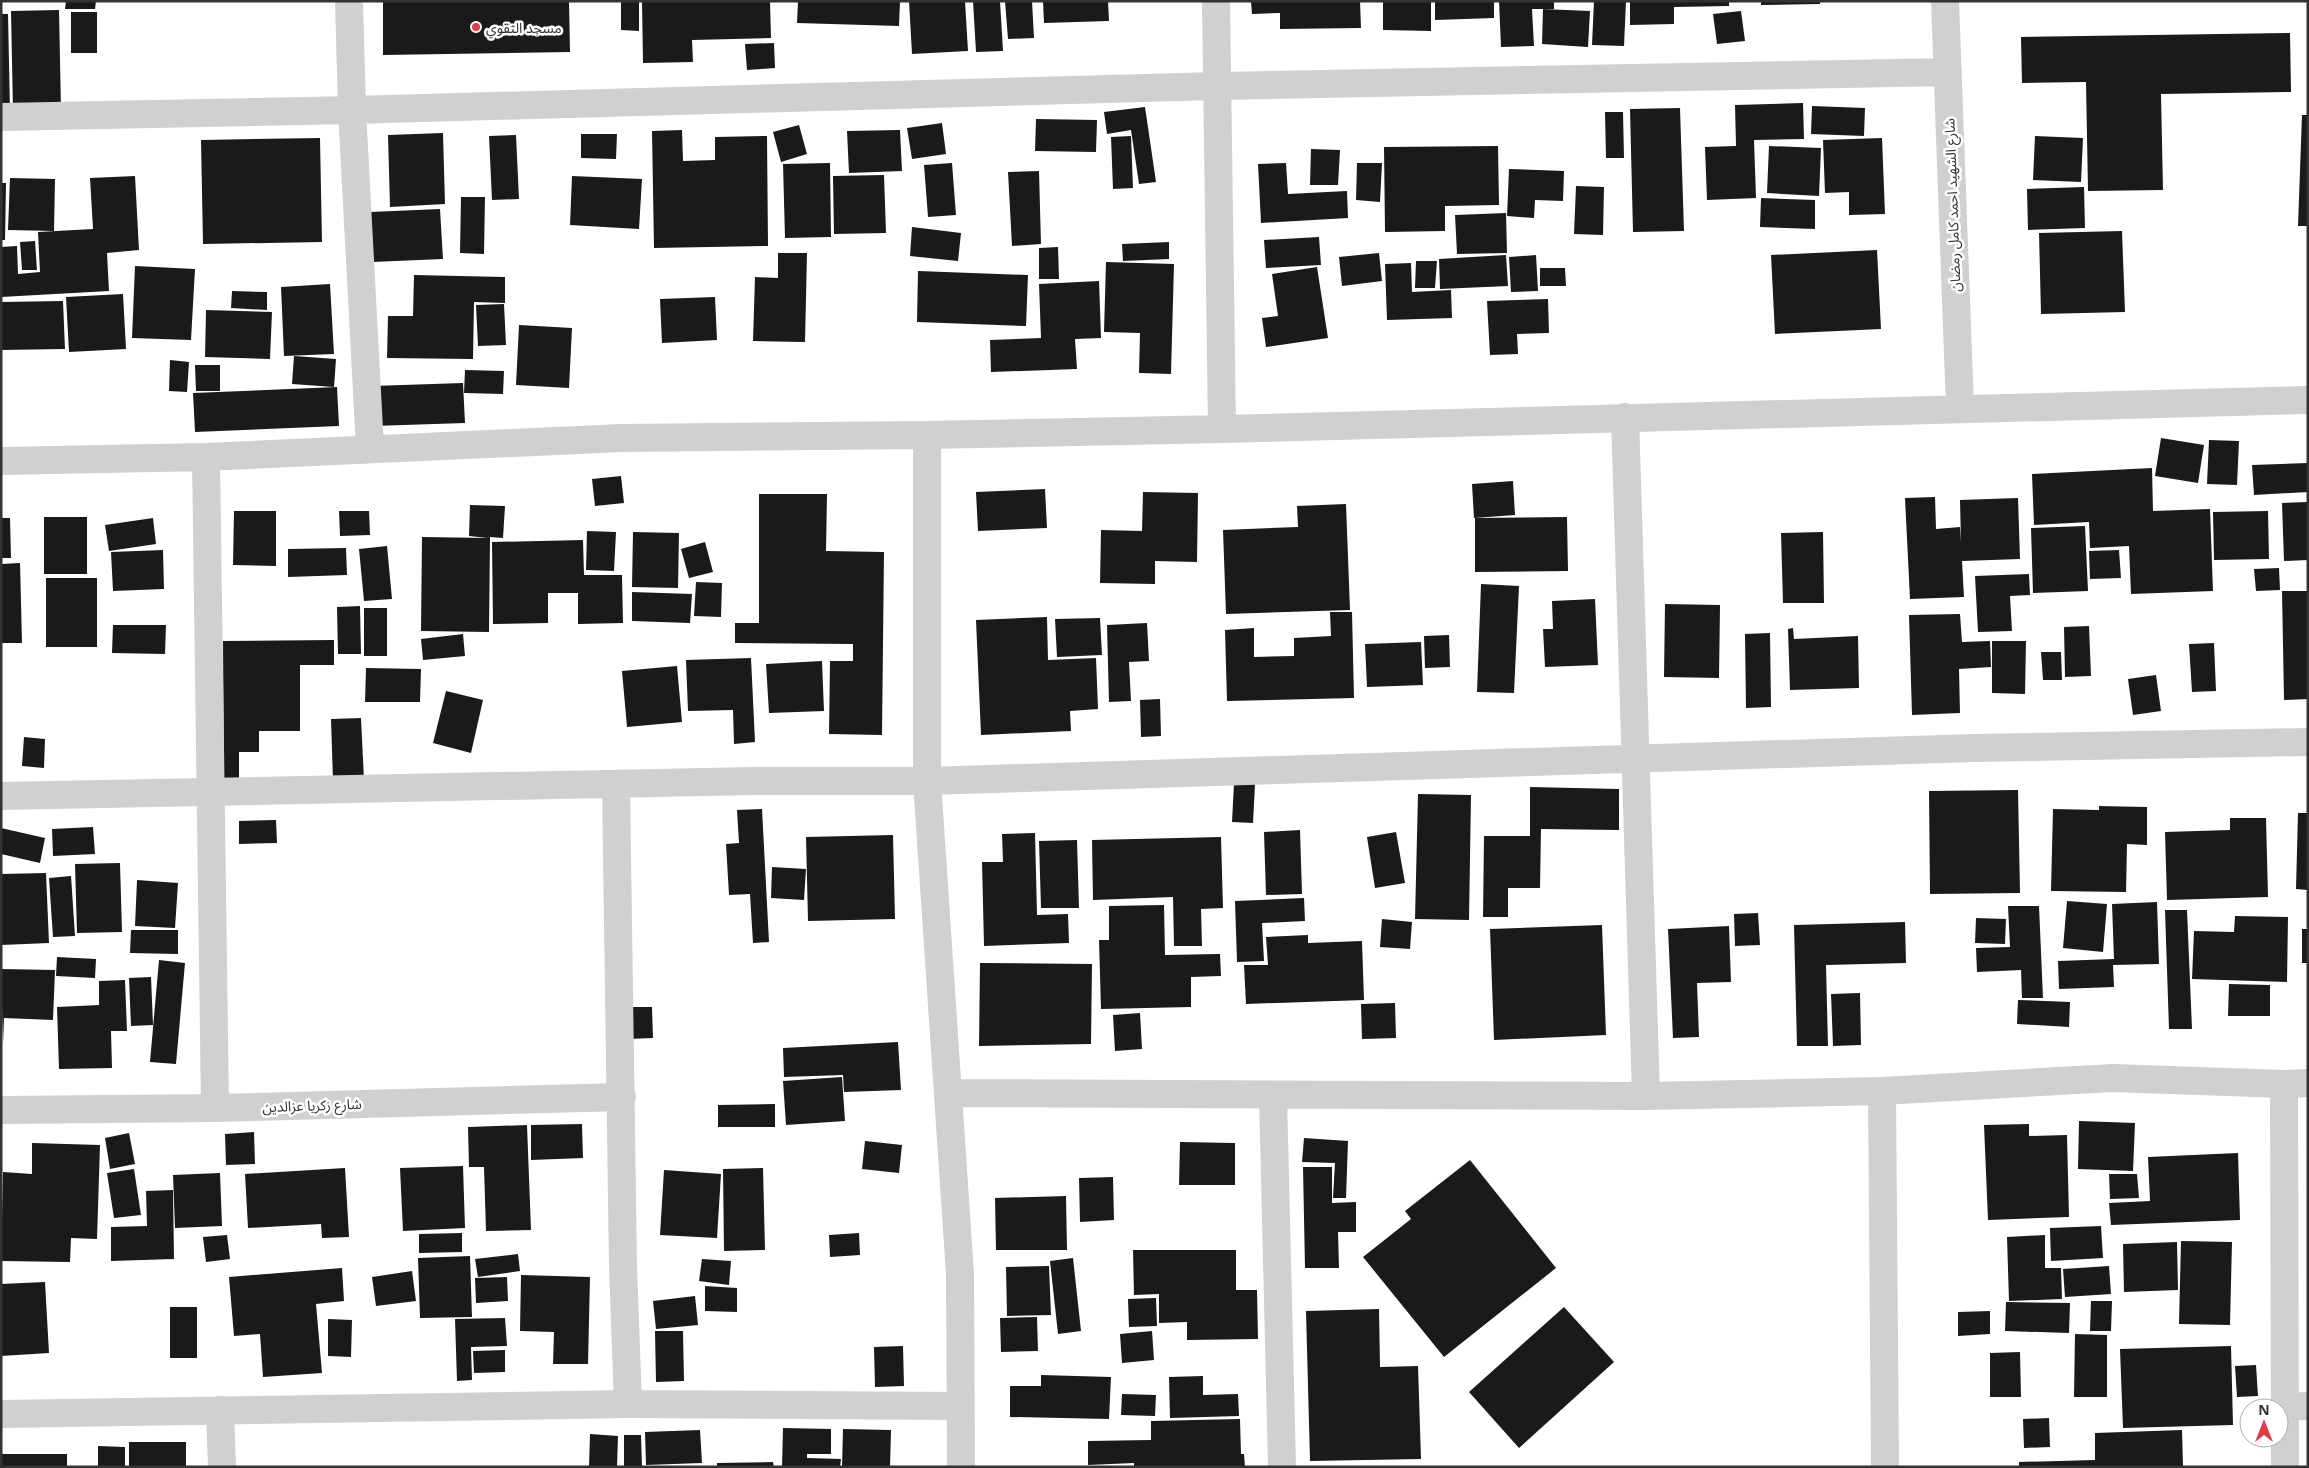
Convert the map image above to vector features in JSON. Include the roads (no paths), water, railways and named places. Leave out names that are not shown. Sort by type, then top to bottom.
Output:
[{"type":"street","points":[[349,1],[352,110],[370,448]]},
{"type":"street","points":[[1216,1],[1222,429]]},
{"type":"street","name":"شارع الشهيد احمد كامل رمضان","points":[[1945,1],[1960,408]]},
{"type":"street","points":[[1,117],[352,110],[1217,86],[1948,72]]},
{"type":"street","points":[[1,461],[206,456],[621,438],[927,435],[1222,429],[2308,400]]},
{"type":"street","points":[[1625,417],[1646,1096]]},
{"type":"street","points":[[927,435],[927,781],[960,1274],[961,1467]]},
{"type":"street","points":[[206,456],[209,792],[215,1108]]},
{"type":"street","points":[[1,796],[616,786],[754,781],[927,781],[1993,747],[2308,742]]},
{"type":"street","points":[[616,786],[623,1267],[628,1404]]},
{"type":"street","points":[[948,1093],[1646,1096],[1882,1091],[2113,1078],[2296,1084],[2296,1406],[2285,1467]]},
{"type":"street","points":[[1882,1091],[1885,1467]]},
{"type":"street","points":[[1273,1095],[1282,1467]]},
{"type":"street","name":"شارع زكريا عزالدين","points":[[1,1110],[215,1108],[622,1097]]},
{"type":"street","points":[[1,1414],[628,1404],[960,1406]]},
{"type":"street","points":[[220,1410],[222,1467]]},
{"type":"place","name":"مسجد التقوي","points":[[476,27]]}]
